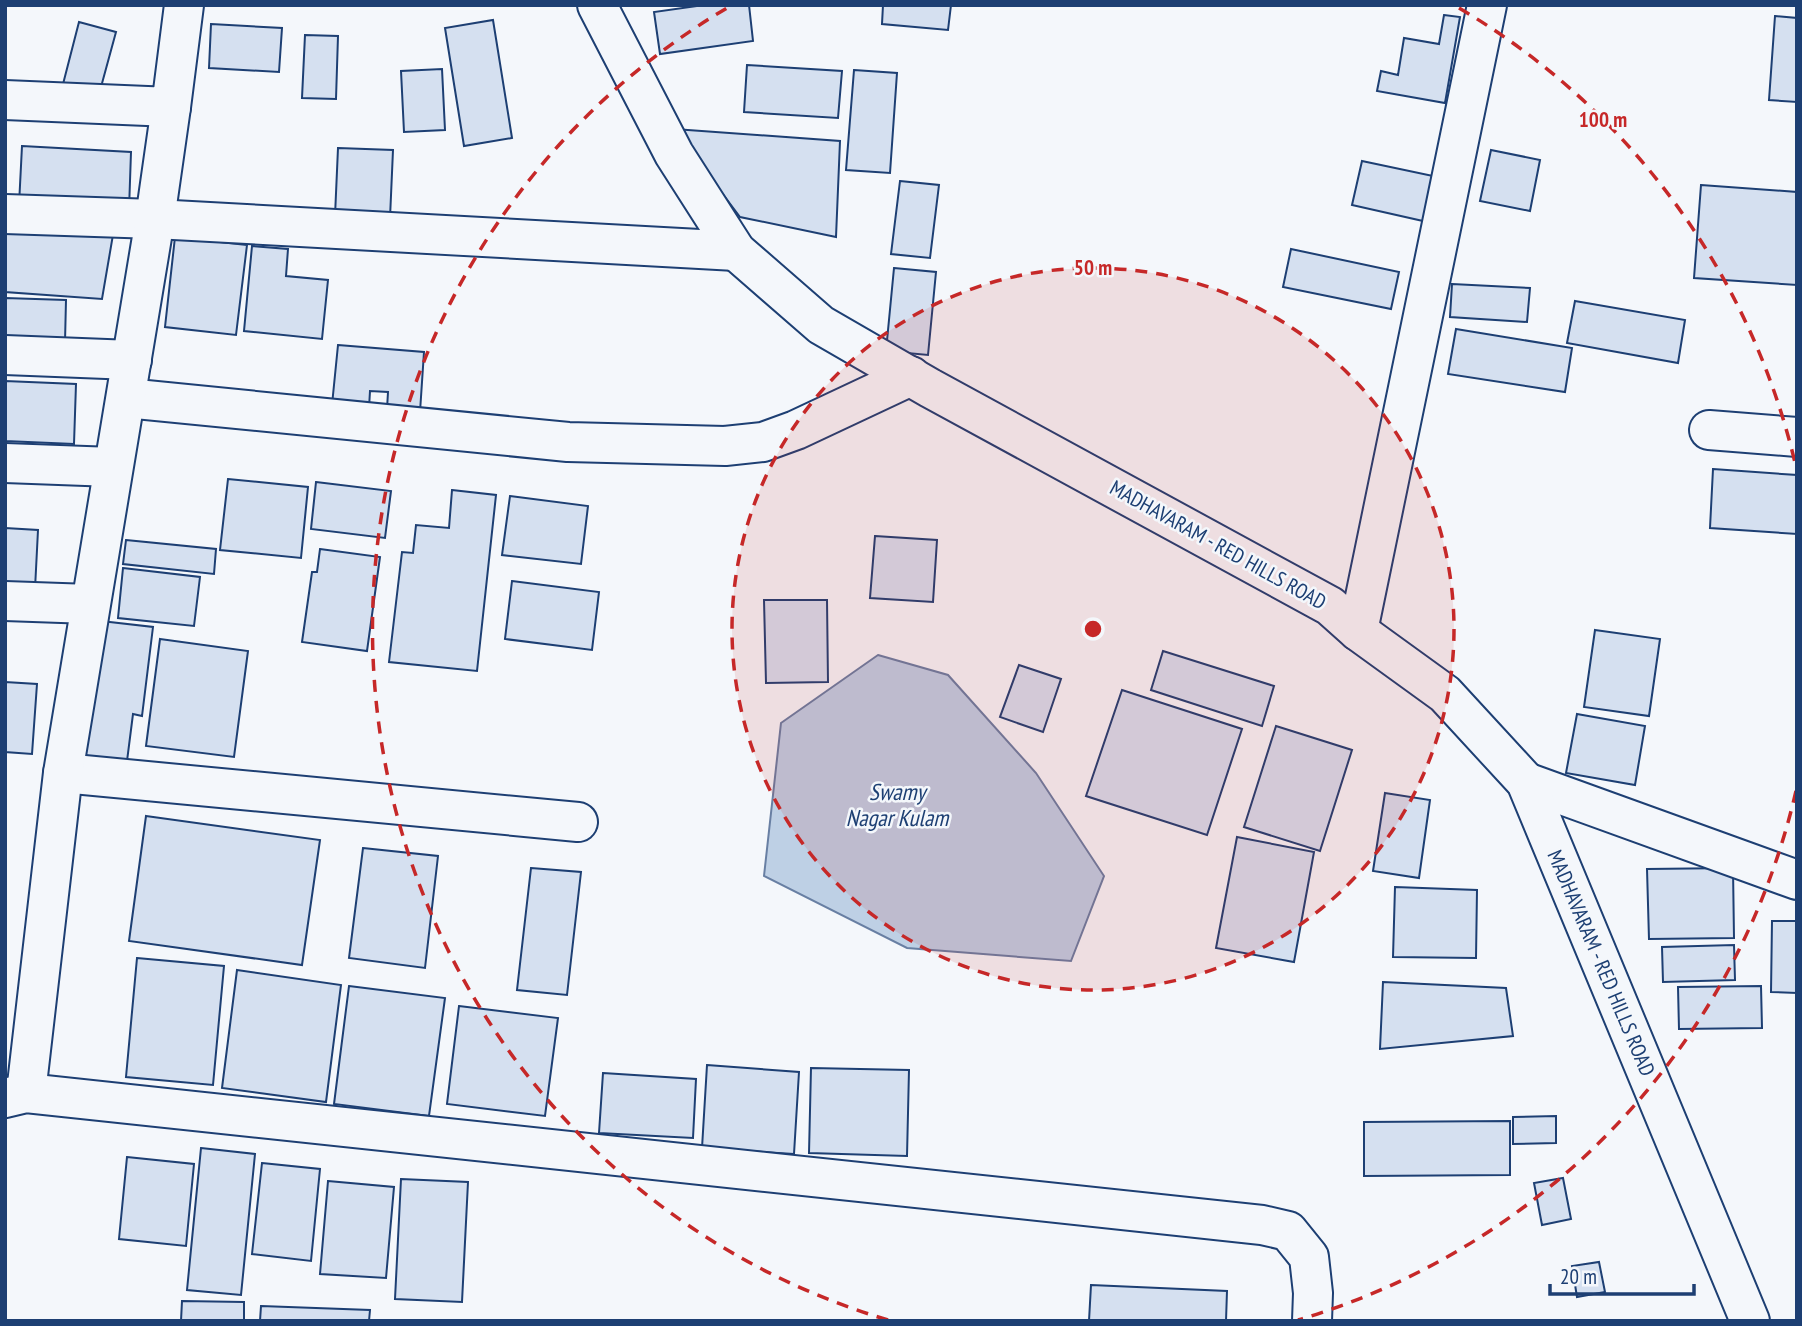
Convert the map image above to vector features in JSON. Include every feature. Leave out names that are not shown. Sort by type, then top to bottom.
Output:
[{"type":"street","points":[[184,5],[155,219],[20,1022],[15,1096],[1262,1225],[1288,1231],[1308,1257],[1313,1293],[1312,1321]]},
{"type":"street","name":"MADHAVARAM - RED HILLS ROAD","points":[[597,5],[674,154],[736,251],[821,325],[1330,606],[1358,631],[1444,694],[1526,782],[1750,1321]]},
{"type":"street","points":[[1358,631],[1487,5]]},
{"type":"street","points":[[5,100],[171,107]]},
{"type":"street","points":[[5,214],[155,219],[736,251]]},
{"type":"street","points":[[5,355],[132,360]]},
{"type":"street","points":[[126,398],[568,442],[724,446],[763,442],[796,430],[911,376]]},
{"type":"street","points":[[1709,430],[1797,437]]},
{"type":"street","points":[[5,463],[113,467]]},
{"type":"street","points":[[5,601],[90,604]]},
{"type":"street","points":[[63,774],[578,822]]},
{"type":"street","points":[[1526,782],[1797,880]]},
{"type":"water","name":"Swamy Nagar Kulam","points":[[878,655],[948,675],[1036,773],[1104,876],[1071,961],[907,948],[764,876],[781,723]]},
{"type":"building","points":[[704,5],[749,5],[753,41],[660,54],[654,12]]},
{"type":"building","points":[[883,5],[951,5],[948,30],[882,24]]},
{"type":"building","points":[[1444,15],[1460,17],[1445,103],[1377,91],[1381,71],[1398,75],[1404,38],[1439,44]]},
{"type":"building","points":[[1775,16],[1797,18],[1797,102],[1769,100]]},
{"type":"building","points":[[493,20],[512,138],[464,146],[445,28]]},
{"type":"building","points":[[79,22],[116,32],[98,98],[62,88]]},
{"type":"building","points":[[211,24],[282,28],[279,72],[209,68]]},
{"type":"building","points":[[305,35],[338,36],[336,99],[302,98]]},
{"type":"building","points":[[747,65],[842,71],[838,118],[744,112]]},
{"type":"building","points":[[442,69],[445,130],[404,132],[401,71]]},
{"type":"building","points":[[854,70],[897,73],[890,173],[846,170]]},
{"type":"building","points":[[674,129],[840,141],[836,237],[740,217]]},
{"type":"building","points":[[22,146],[131,152],[129,210],[19,205]]},
{"type":"building","points":[[338,148],[393,150],[390,218],[335,216]]},
{"type":"building","points":[[1491,150],[1540,160],[1530,211],[1480,201]]},
{"type":"building","points":[[1362,161],[1433,176],[1423,221],[1352,205]]},
{"type":"building","points":[[900,181],[939,185],[930,258],[891,254]]},
{"type":"building","points":[[1701,185],[1797,192],[1797,285],[1694,278]]},
{"type":"building","points":[[5,217],[115,223],[102,299],[5,292]]},
{"type":"building","points":[[175,237],[247,245],[236,335],[165,327]]},
{"type":"building","points":[[252,246],[288,249],[286,276],[328,280],[322,339],[244,331]]},
{"type":"building","points":[[1291,249],[1399,272],[1391,309],[1283,287]]},
{"type":"building","points":[[894,268],[936,272],[928,355],[886,351]]},
{"type":"building","points":[[1452,284],[1530,288],[1527,322],[1450,317]]},
{"type":"building","points":[[5,298],[66,300],[65,342],[5,340]]},
{"type":"building","points":[[1575,301],[1685,320],[1678,363],[1567,343]]},
{"type":"building","points":[[1456,329],[1572,348],[1565,392],[1448,374]]},
{"type":"building","points":[[338,345],[424,352],[420,412],[387,409],[388,392],[370,391],[369,408],[332,405]]},
{"type":"building","points":[[5,381],[76,384],[74,444],[5,441]]},
{"type":"building","points":[[1713,469],[1797,475],[1797,534],[1710,528]]},
{"type":"building","points":[[228,479],[308,487],[301,558],[220,550]]},
{"type":"building","points":[[316,482],[391,491],[385,538],[311,529]]},
{"type":"building","points":[[452,490],[496,495],[477,671],[389,662],[402,552],[413,553],[416,525],[449,528]]},
{"type":"building","points":[[510,496],[588,506],[581,564],[502,555]]},
{"type":"building","points":[[5,528],[38,530],[35,589],[5,588]]},
{"type":"building","points":[[875,536],[937,540],[933,602],[870,598]]},
{"type":"building","points":[[126,540],[216,549],[214,574],[123,564]]},
{"type":"building","points":[[320,549],[380,557],[367,651],[302,642],[312,572],[317,572]]},
{"type":"building","points":[[123,568],[200,577],[194,626],[118,618]]},
{"type":"building","points":[[512,581],[599,592],[592,650],[505,639]]},
{"type":"building","points":[[764,600],[827,600],[828,682],[766,683]]},
{"type":"building","points":[[101,621],[153,627],[142,716],[133,714],[126,769],[84,764]]},
{"type":"building","points":[[1595,630],[1660,639],[1649,716],[1584,707]]},
{"type":"building","points":[[160,639],[248,651],[234,757],[146,746]]},
{"type":"building","points":[[1163,651],[1274,686],[1262,726],[1151,690]]},
{"type":"building","points":[[1019,665],[1061,679],[1043,732],[1000,717]]},
{"type":"building","points":[[5,682],[37,684],[32,754],[5,752]]},
{"type":"building","points":[[1122,690],[1242,729],[1207,835],[1086,796]]},
{"type":"building","points":[[1577,714],[1645,726],[1635,785],[1566,773]]},
{"type":"building","points":[[1276,726],[1352,750],[1320,851],[1244,827]]},
{"type":"building","points":[[1385,793],[1430,800],[1419,878],[1373,871]]},
{"type":"building","points":[[146,816],[320,840],[302,965],[129,941]]},
{"type":"building","points":[[1237,837],[1314,852],[1294,962],[1216,948]]},
{"type":"building","points":[[363,848],[438,856],[425,968],[349,958]]},
{"type":"building","points":[[531,868],[581,872],[567,995],[517,990]]},
{"type":"building","points":[[1733,868],[1734,938],[1649,939],[1647,869]]},
{"type":"building","points":[[1395,887],[1477,890],[1476,958],[1393,957]]},
{"type":"building","points":[[1772,921],[1797,921],[1797,993],[1771,992]]},
{"type":"building","points":[[1734,945],[1735,980],[1663,982],[1662,947]]},
{"type":"building","points":[[137,958],[224,966],[213,1085],[126,1077]]},
{"type":"building","points":[[237,970],[341,985],[326,1102],[222,1088]]},
{"type":"building","points":[[1383,982],[1506,988],[1513,1036],[1380,1049]]},
{"type":"building","points":[[349,986],[445,998],[429,1116],[334,1104]]},
{"type":"building","points":[[1761,986],[1762,1028],[1679,1029],[1678,987]]},
{"type":"building","points":[[459,1006],[558,1018],[545,1116],[447,1104]]},
{"type":"building","points":[[707,1065],[799,1072],[794,1154],[702,1148]]},
{"type":"building","points":[[811,1068],[909,1070],[907,1156],[809,1153]]},
{"type":"building","points":[[603,1073],[696,1079],[693,1138],[599,1133]]},
{"type":"building","points":[[1556,1116],[1556,1143],[1513,1144],[1513,1117]]},
{"type":"building","points":[[1510,1121],[1510,1175],[1364,1176],[1364,1122]]},
{"type":"building","points":[[201,1148],[255,1154],[241,1295],[187,1290]]},
{"type":"building","points":[[127,1157],[194,1164],[186,1246],[119,1239]]},
{"type":"building","points":[[262,1163],[320,1169],[311,1261],[252,1254]]},
{"type":"building","points":[[1563,1178],[1571,1219],[1542,1225],[1534,1183]]},
{"type":"building","points":[[401,1179],[468,1182],[462,1302],[395,1299]]},
{"type":"building","points":[[328,1181],[394,1187],[386,1278],[320,1274]]},
{"type":"building","points":[[1599,1262],[1605,1292],[1577,1297],[1572,1266]]},
{"type":"building","points":[[1091,1285],[1227,1291],[1226,1321],[1089,1321]]},
{"type":"building","points":[[182,1301],[244,1302],[244,1321],[181,1321]]},
{"type":"building","points":[[261,1306],[370,1310],[369,1321],[260,1321]]}]
